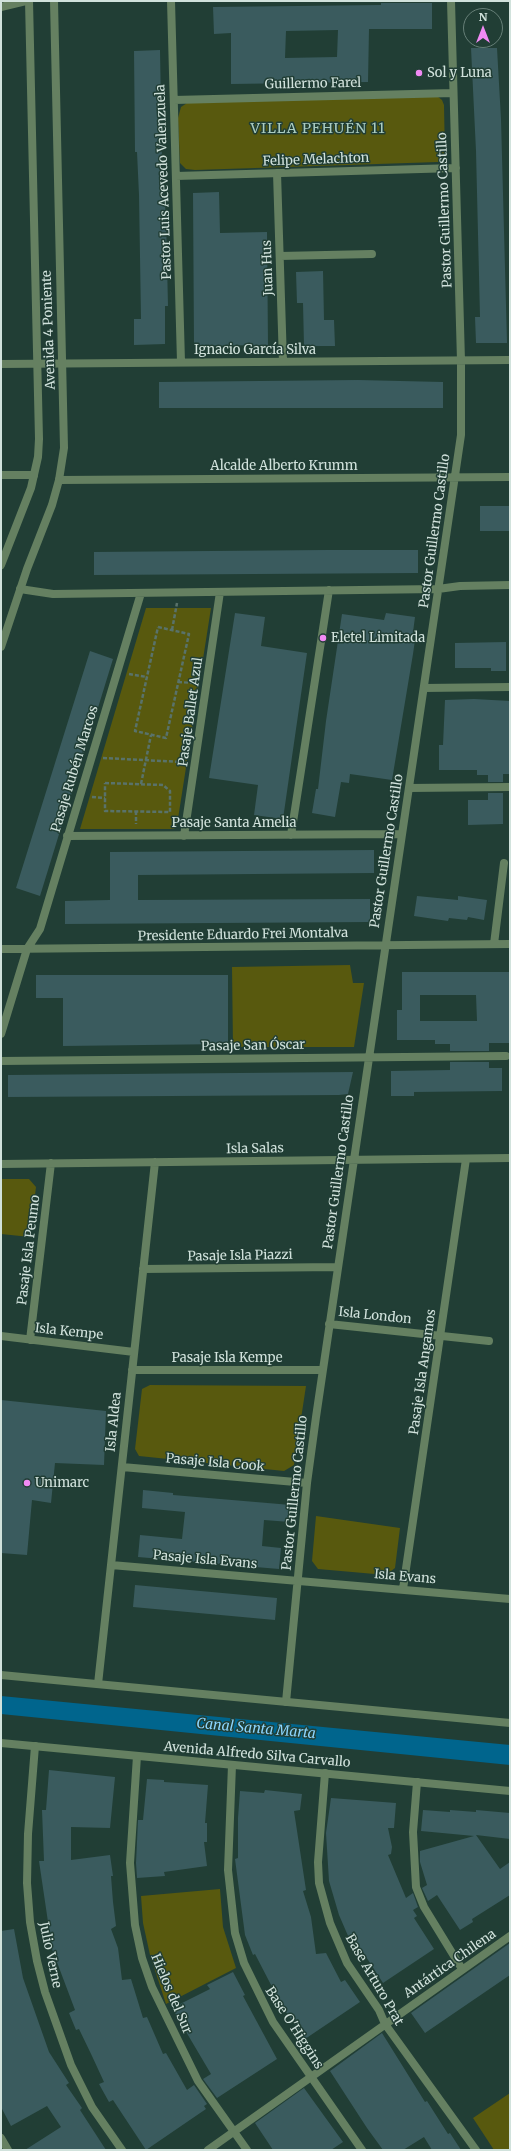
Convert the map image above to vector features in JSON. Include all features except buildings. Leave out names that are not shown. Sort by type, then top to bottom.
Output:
[{"type":"street","points":[[1,7],[28,1]]},
{"type":"street","name":"Avenida 4 Poniente","points":[[1,565],[22,513],[34,475],[39,439],[28,1]]},
{"type":"street","name":"Avenida 4 Poniente","points":[[1,647],[20,589],[52,505],[59,480],[64,435],[61,363],[54,1]]},
{"type":"street","name":"Pastor Luis Acevedo Valenzuela","points":[[171,1],[181,362]]},
{"type":"street","name":"Pastor Guillermo Castillo","points":[[286,1702],[307,1483],[322,1370],[461,435],[461,361],[451,1]]},
{"type":"street","name":"Guillermo Farel","points":[[174,100],[454,93]]},
{"type":"street","name":"Felipe Melachton","points":[[176,176],[456,168]]},
{"type":"street","name":"Juan Hus","points":[[277,173],[283,362]]},
{"type":"street","points":[[280,256],[372,254]]},
{"type":"street","name":"Ignacio García Silva","points":[[1,364],[510,360]]},
{"type":"street","points":[[1,475],[34,475]]},
{"type":"street","name":"Alcalde Alberto Krumm","points":[[59,480],[510,477]]},
{"type":"street","points":[[20,589],[53,594],[179,593],[438,589],[460,586],[510,585]]},
{"type":"street","points":[[291,835],[329,590]]},
{"type":"street","name":"Pasaje Ballet Azul","points":[[184,836],[220,592]]},
{"type":"street","name":"Pasaje Rubén Marcos","points":[[1,1034],[27,949],[40,929],[141,593]]},
{"type":"street","points":[[424,688],[510,687]]},
{"type":"street","points":[[409,788],[510,787]]},
{"type":"street","name":"Pasaje Santa Amelia","points":[[67,836],[402,834]]},
{"type":"street","points":[[494,944],[504,863]]},
{"type":"street","name":"Presidente Eduardo Frei Montalva","points":[[1,949],[510,944]]},
{"type":"street","name":"Pasaje San Óscar","points":[[1,1061],[506,1056]]},
{"type":"street","name":"Isla Salas","points":[[1,1164],[510,1158]]},
{"type":"street","name":"Pasaje Isla Angamos","points":[[403,1589],[466,1159]]},
{"type":"street","name":"Isla Aldea","points":[[98,1684],[155,1162]]},
{"type":"street","name":"Pasaje Isla Peumo","points":[[30,1340],[51,1163]]},
{"type":"street","name":"Pasaje Isla Piazzi","points":[[143,1269],[337,1267]]},
{"type":"street","name":"Isla London","points":[[329,1324],[490,1341]]},
{"type":"street","name":"Isla Kempe","points":[[1,1336],[134,1352]]},
{"type":"street","name":"Pasaje Isla Kempe","points":[[132,1370],[322,1370]]},
{"type":"street","name":"Pasaje Isla Cook","points":[[122,1467],[307,1483]]},
{"type":"street","name":"Pasaje Isla Evans","points":[[111,1564],[298,1579]]},
{"type":"street","name":"Isla Evans","points":[[298,1579],[510,1599]]},
{"type":"street","points":[[1,1675],[510,1723]]},
{"type":"street","name":"Avenida Alfredo Silva Carvallo","points":[[1,1743],[510,1791]]},
{"type":"street","name":"Julio Verne","points":[[35,1746],[28,1834],[27,1882],[30,1922],[37,1962],[56,2024],[77,2078],[92,2107],[122,2150]]},
{"type":"street","name":"Hielos del Sur","points":[[137,1756],[130,1863],[135,1925],[142,1958],[155,1993],[198,2081],[247,2150]]},
{"type":"street","name":"Base O'Higgins","points":[[232,1765],[228,1870],[235,1933],[244,1963],[255,1990],[273,2022],[362,2150]]},
{"type":"street","name":"Base Arturo Prat","points":[[325,1773],[318,1862],[319,1882],[323,1902],[330,1923],[347,1963],[379,2010],[385,2024],[476,2150]]},
{"type":"street","points":[[417,1782],[413,1832],[416,1887],[424,1907],[462,1969]]},
{"type":"street","name":"Antártica Chilena","points":[[208,2150],[510,1936]]},
{"type":"street","points":[[1,2138],[8,2150]]},
{"type":"path","points":[[172,630],[179,593]]},
{"type":"path","points":[[158,627],[172,630],[189,634],[166,738],[135,731],[158,627]]},
{"type":"path","points":[[117,672],[147,677]]},
{"type":"path","points":[[141,784],[151,735]]},
{"type":"path","points":[[91,758],[196,762]]},
{"type":"path","points":[[105,783],[141,784],[163,785],[170,791],[170,812],[105,811],[105,783]]},
{"type":"shaded area","points":[[437,96],[442,100],[444,105],[445,158],[438,162],[195,170],[186,169],[180,163],[178,118],[181,107],[187,103]]},
{"type":"shaded area","points":[[146,608],[211,608],[177,825],[174,829],[80,829]]},
{"type":"shaded area","points":[[350,965],[353,983],[364,983],[354,1047],[233,1047],[232,967]]},
{"type":"shaded area","points":[[1,1179],[29,1179],[36,1187],[30,1237],[1,1234]]},
{"type":"shaded area","points":[[150,1385],[306,1386],[294,1465],[284,1471],[139,1456],[135,1449],[142,1389]]},
{"type":"shaded area","points":[[316,1516],[400,1528],[395,1568],[386,1575],[318,1569],[312,1561]]},
{"type":"shaded area","points":[[220,1889],[223,1927],[236,1968],[166,2004],[150,1955],[143,1923],[141,1896]]},
{"type":"shaded area","points":[[510,2093],[510,2150],[494,2150],[473,2118]]},
{"type":"water","name":"Canal Santa Marta","points":[[1,1696],[510,1745],[510,1765],[1,1714]]},
{"type":"place","name":"Sol y Luna","points":[[419,73]]},
{"type":"place","name":"Eletel Limitada","points":[[323,638]]},
{"type":"place","name":"Unimarc","points":[[27,1483]]},
{"type":"district","name":"VILLA PEHUÉN 11","points":[[318,129]]}]
